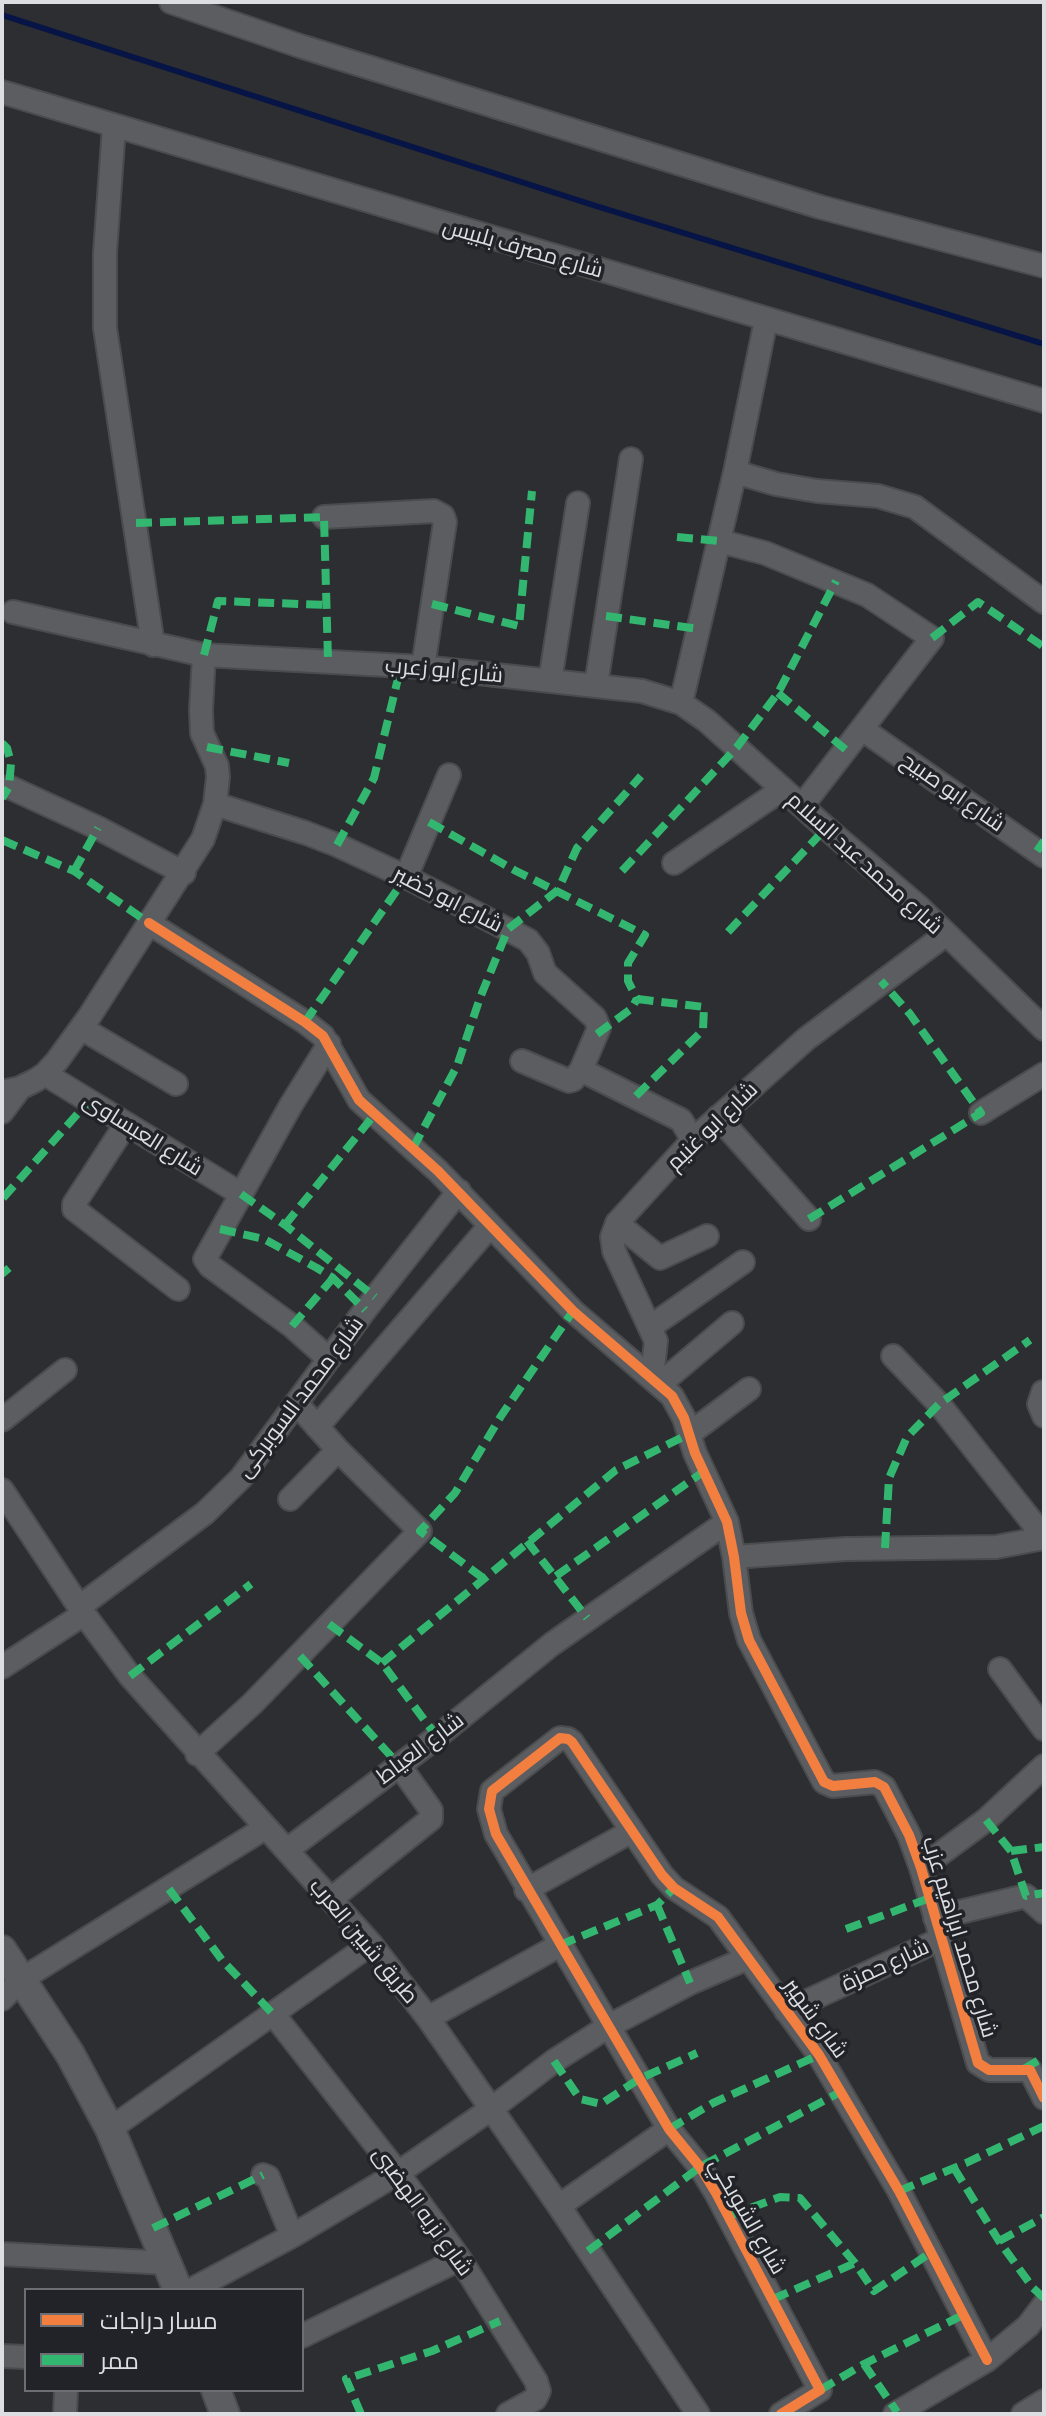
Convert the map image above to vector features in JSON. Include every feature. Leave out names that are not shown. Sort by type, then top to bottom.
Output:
[{"type":"street","points":[[171,2],[300,46],[820,207],[1044,266]]},
{"type":"street","name":"شارع مصرف بلبيس","points":[[2,92],[1044,401]]},
{"type":"street","points":[[114,127],[105,253],[105,328],[153,645]]},
{"type":"street","points":[[681,703],[735,472],[766,320]]},
{"type":"street","points":[[596,685],[631,459]]},
{"type":"street","points":[[735,472],[776,484],[878,496],[915,507],[1044,602]]},
{"type":"street","points":[[550,681],[578,503]]},
{"type":"street","points":[[324,517],[434,511],[443,516],[445,522],[423,667]]},
{"type":"street","points":[[719,541],[765,553],[867,595],[932,638],[802,806]]},
{"type":"street","name":"شارع ابو زعرب","points":[[13,612],[204,655],[423,667],[642,691],[681,703]]},
{"type":"street","points":[[2,1112],[11,1090],[45,1074],[81,1028],[184,873],[203,839],[215,804],[217,766],[207,747],[201,724],[204,655]]},
{"type":"street","name":"شارع محمد عبد السلام","points":[[681,703],[707,721],[920,908],[1044,1029]]},
{"type":"street","name":"شارع ابو صبيح","points":[[862,729],[1044,856]]},
{"type":"street","points":[[406,877],[449,775]]},
{"type":"street","points":[[9,787],[98,828],[184,873]]},
{"type":"street","points":[[674,863],[783,789]]},
{"type":"street","name":"شارع ابو خضير","points":[[215,804],[306,833],[406,877],[528,940],[534,945],[545,973],[597,1021],[597,1034],[577,1075]]},
{"type":"street","points":[[149,923],[305,1022],[329,1044],[220,1229],[206,1261],[292,1326],[329,1359]]},
{"type":"street","name":"شارع ابو غنيم","points":[[617,1223],[693,1140],[830,1018],[945,935]]},
{"type":"street","points":[[81,1028],[176,1084]]},
{"type":"street","name":"شارع محمد ابراهيم عزب","points":[[329,1044],[359,1100],[459,1191],[573,1311],[656,1381],[676,1403],[727,1522],[741,1613],[749,1640],[824,1782],[833,1786],[869,1781],[880,1783],[898,1812],[921,1868],[978,2063],[989,2070],[1030,2070],[1044,2098]]},
{"type":"street","points":[[522,1061],[577,1075],[681,1120],[693,1140]]},
{"type":"street","name":"شارع العبساوى","points":[[45,1074],[241,1194]]},
{"type":"street","points":[[981,1113],[1044,1074]]},
{"type":"street","points":[[718,1117],[809,1219]]},
{"type":"street","points":[[126,1124],[74,1204],[75,1211],[178,1289]]},
{"type":"street","name":"شارع محمد السوبركى","points":[[2,1667],[82,1610],[223,1496],[257,1459],[329,1359],[459,1191]]},
{"type":"street","points":[[656,1381],[656,1341],[614,1251],[612,1237],[617,1223],[660,1258],[707,1236]]},
{"type":"street","points":[[317,1427],[490,1226]]},
{"type":"street","points":[[650,1327],[743,1262]]},
{"type":"street","points":[[656,1381],[732,1323]]},
{"type":"street","points":[[734,1557],[846,1549],[996,1547],[1044,1537],[939,1404],[893,1356]]},
{"type":"street","points":[[2,1420],[65,1370]]},
{"type":"street","points":[[689,1434],[749,1389]]},
{"type":"street","points":[[1043,1392],[1039,1404],[1044,1416]]},
{"type":"street","points":[[197,1754],[252,1704],[420,1531],[338,1450],[296,1403]]},
{"type":"street","points":[[290,1499],[338,1450]]},
{"type":"street","name":"طريق شبين العرب","points":[[2,1490],[130,1676],[371,1944],[428,2018],[698,2414]]},
{"type":"street","name":"شارع العياط","points":[[287,1850],[552,1644],[727,1522]]},
{"type":"street","points":[[1000,1669],[1044,1729]]},
{"type":"street","name":"شارع شهير","points":[[563,1738],[572,1742],[662,1875],[674,1888],[718,1917],[819,2055],[899,2191],[987,2360]]},
{"type":"street","name":"شارع الشوبكي","points":[[563,1738],[555,1740],[497,1785],[490,1796],[490,1817],[526,1890],[669,2129],[700,2167],[716,2193],[820,2390],[781,2414]]},
{"type":"street","points":[[331,1899],[431,1819],[431,1810],[399,1765]]},
{"type":"street","points":[[921,1868],[986,1820],[1044,1766]]},
{"type":"street","points":[[2,1999],[22,1979],[265,1828]]},
{"type":"street","points":[[526,1890],[632,1831]]},
{"type":"street","name":"شارع حمزة","points":[[786,2011],[938,1928],[967,1908],[1026,1896],[1044,1912]]},
{"type":"street","points":[[110,2129],[371,1944]]},
{"type":"street","points":[[428,2018],[560,1945]]},
{"type":"street","points":[[2,1950],[70,2054],[110,2129],[177,2288]]},
{"type":"street","points":[[195,2288],[292,2236],[398,2173],[554,2061],[609,2026],[690,1983],[748,1958]]},
{"type":"street","name":"شارع نزيه الهضبى","points":[[274,2015],[398,2173],[460,2259],[538,2385],[535,2399],[513,2413]]},
{"type":"street","points":[[559,2206],[669,2129]]},
{"type":"street","points":[[263,2175],[268,2177],[292,2236]]},
{"type":"street","points":[[2,2254],[167,2263]]},
{"type":"street","points":[[304,2335],[460,2259]]},
{"type":"street","points":[[895,2414],[1036,2327],[1044,2305]]},
{"type":"street","points":[[2,2356],[24,2357]]},
{"type":"street","points":[[65,2414],[66,2392]]},
{"type":"street","points":[[217,2392],[225,2414]]},
{"type":"street","points":[[1023,2414],[1044,2401]]},
{"type":"waterway","points":[[2,15],[596,206],[1044,344]]},
{"type":"marked path","points":[[432,604],[519,626],[532,491]]},
{"type":"marked path","points":[[136,523],[324,517],[328,660]]},
{"type":"marked path","points":[[677,537],[719,541]]},
{"type":"marked path","points":[[622,871],[737,747],[778,693],[836,581]]},
{"type":"marked path","points":[[204,655],[218,601],[327,605]]},
{"type":"marked path","points":[[932,638],[978,602],[1044,647]]},
{"type":"marked path","points":[[606,616],[698,629]]},
{"type":"marked path","points":[[337,845],[374,778],[401,666]]},
{"type":"marked path","points":[[778,693],[846,750]]},
{"type":"marked path","points":[[2,743],[7,748],[11,763],[9,787],[2,798]]},
{"type":"marked path","points":[[207,747],[289,763]]},
{"type":"marked path","points":[[413,1148],[457,1066],[508,929],[558,890],[577,848],[641,776]]},
{"type":"marked path","points":[[429,822],[516,871],[645,935],[628,963],[628,981],[637,999]]},
{"type":"marked path","points":[[74,871],[98,828]]},
{"type":"marked path","points":[[728,932],[826,828]]},
{"type":"marked path","points":[[2,840],[74,871],[149,923]]},
{"type":"marked path","points":[[1037,851],[1044,841]]},
{"type":"marked path","points":[[305,1022],[406,877]]},
{"type":"marked path","points":[[809,1219],[981,1113],[910,1014],[881,981]]},
{"type":"marked path","points":[[597,1034],[631,1009],[637,999]]},
{"type":"marked path","points":[[636,1096],[703,1030],[704,1007],[637,999]]},
{"type":"marked path","points":[[3,1198],[89,1101]]},
{"type":"marked path","points":[[285,1225],[374,1115]]},
{"type":"marked path","points":[[241,1194],[375,1297]]},
{"type":"marked path","points":[[220,1229],[264,1239],[317,1268],[333,1278],[365,1310]]},
{"type":"marked path","points":[[2,1274],[9,1268]]},
{"type":"marked path","points":[[292,1326],[333,1278]]},
{"type":"marked path","points":[[483,1578],[420,1531],[455,1493],[501,1416],[573,1311]]},
{"type":"marked path","points":[[885,1548],[889,1478],[907,1437],[939,1404],[1030,1340]]},
{"type":"marked path","points":[[382,1663],[616,1470],[689,1434]]},
{"type":"marked path","points":[[556,1576],[703,1472]]},
{"type":"marked path","points":[[527,1541],[587,1618]]},
{"type":"marked path","points":[[130,1676],[251,1584]]},
{"type":"marked path","points":[[329,1624],[382,1663],[437,1737]]},
{"type":"marked path","points":[[300,1656],[399,1765]]},
{"type":"marked path","points":[[986,1820],[1011,1851],[1026,1896],[1044,1893]]},
{"type":"marked path","points":[[1011,1851],[1044,1847]]},
{"type":"marked path","points":[[560,1945],[657,1905],[674,1888]]},
{"type":"marked path","points":[[169,1889],[222,1960],[274,2015]]},
{"type":"marked path","points":[[846,1929],[930,1898]]},
{"type":"marked path","points":[[657,1905],[690,1983]]},
{"type":"marked path","points":[[554,2061],[580,2099],[601,2104],[639,2079],[697,2053]]},
{"type":"marked path","points":[[669,2129],[713,2103],[819,2055]]},
{"type":"marked path","points":[[1024,2069],[1044,2057]]},
{"type":"marked path","points":[[588,2251],[700,2167],[842,2091]]},
{"type":"marked path","points":[[899,2191],[1044,2126]]},
{"type":"marked path","points":[[954,2168],[999,2241],[1033,2288],[1044,2298]]},
{"type":"marked path","points":[[153,2228],[263,2175]]},
{"type":"marked path","points":[[729,2216],[780,2197],[800,2198],[855,2263],[874,2291],[930,2253]]},
{"type":"marked path","points":[[999,2241],[1044,2217]]},
{"type":"marked path","points":[[773,2299],[855,2263]]},
{"type":"marked path","points":[[820,2390],[864,2364],[963,2315]]},
{"type":"marked path","points":[[361,2414],[346,2379],[432,2351],[500,2321]]},
{"type":"marked path","points":[[864,2364],[897,2412]]},
{"type":"cycle path","points":[[149,923],[323,1036],[359,1100],[438,1171],[573,1311],[672,1396],[727,1522],[741,1613],[749,1640],[824,1782],[833,1786],[875,1782],[884,1787],[909,1835],[921,1868],[978,2063],[989,2070],[1030,2070],[1044,2098]]},
{"type":"cycle path","points":[[781,2414],[820,2390],[716,2193],[700,2167],[669,2129],[496,1834],[489,1809],[492,1791],[560,1738],[572,1742],[662,1875],[674,1888],[718,1917],[819,2055],[899,2191],[987,2360]]}]
